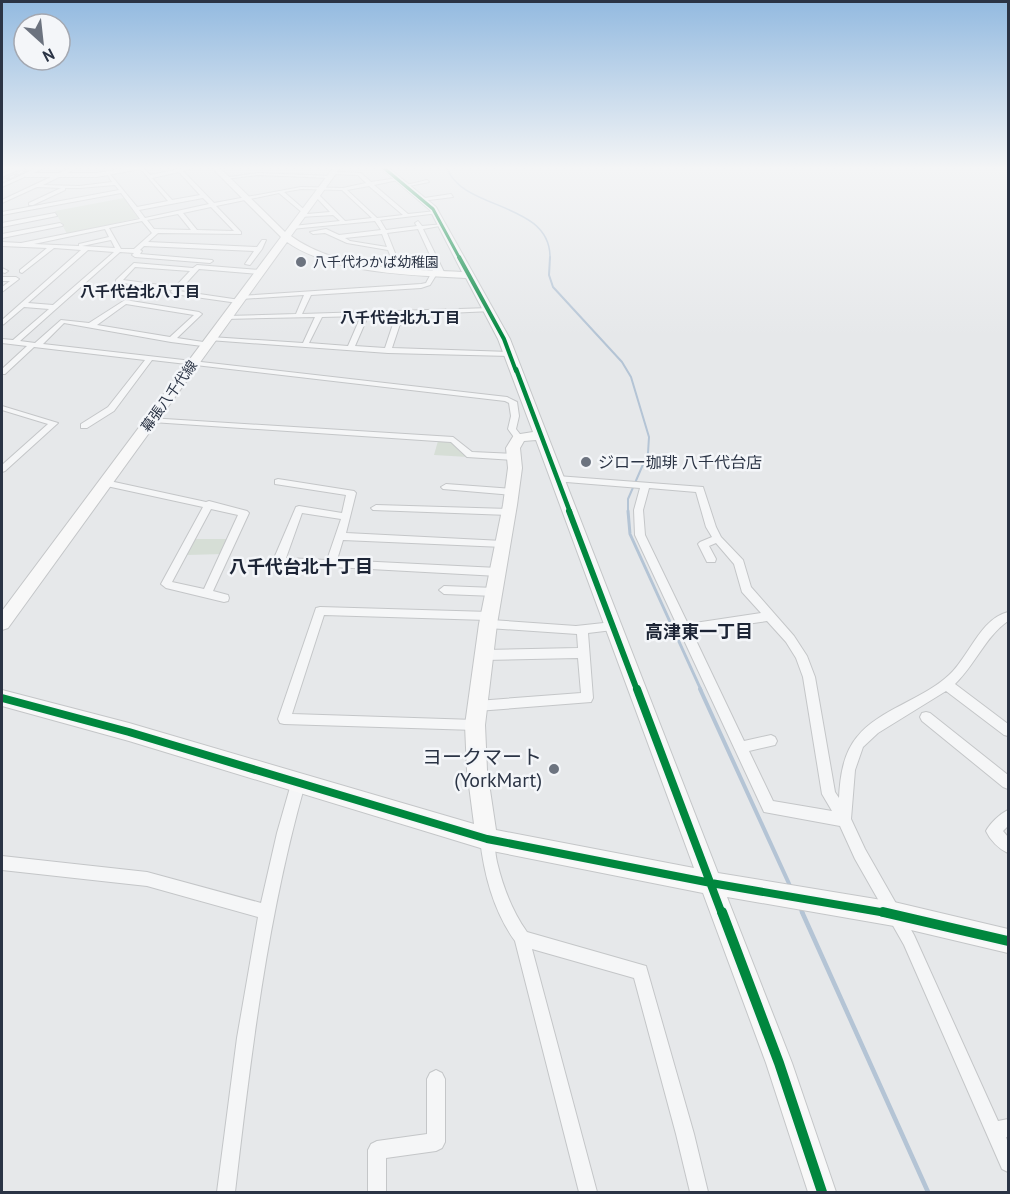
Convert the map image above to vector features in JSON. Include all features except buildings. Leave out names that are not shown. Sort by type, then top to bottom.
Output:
[{"type":"street","points":[[21,245],[121,224]]},
{"type":"street","points":[[147,224],[152,231],[239,233],[230,224]]},
{"type":"street","points":[[190,224],[199,233]]},
{"type":"street","points":[[279,224],[290,232],[304,249],[321,255],[351,263],[470,275]]},
{"type":"street","name":"幕張八千代線","points":[[2,623],[296,224]]},
{"type":"street","points":[[290,232],[340,224]]},
{"type":"street","points":[[379,224],[398,268]]},
{"type":"street","points":[[419,224],[438,272]]},
{"type":"street","points":[[337,237],[420,228],[429,224]]},
{"type":"street","points":[[442,224],[490,310],[510,354],[779,1063],[822,1192]]},
{"type":"street","points":[[2,236],[60,225],[65,235]]},
{"type":"street","points":[[106,227],[119,250]]},
{"type":"street","points":[[135,251],[157,231]]},
{"type":"street","points":[[290,232],[326,231],[359,245],[391,249]]},
{"type":"street","points":[[188,246],[199,233]]},
{"type":"street","points":[[69,248],[113,238]]},
{"type":"street","points":[[248,264],[264,241]]},
{"type":"street","points":[[143,244],[259,249]]},
{"type":"street","points":[[3,245],[139,251],[135,255],[248,264],[262,269]]},
{"type":"street","points":[[22,271],[52,247]]},
{"type":"street","points":[[2,323],[86,249]]},
{"type":"street","points":[[15,342],[119,250]]},
{"type":"street","points":[[177,289],[118,281],[134,265],[195,270]]},
{"type":"street","points":[[262,269],[197,267],[174,292],[240,299],[421,286],[428,284],[438,272]]},
{"type":"street","points":[[2,279],[16,279],[2,290]]},
{"type":"street","points":[[298,316],[308,294]]},
{"type":"street","points":[[90,326],[125,302],[199,314],[171,340]]},
{"type":"street","points":[[22,305],[54,307]]},
{"type":"street","points":[[150,315],[161,308]]},
{"type":"street","points":[[226,318],[490,310]]},
{"type":"street","points":[[388,351],[400,313]]},
{"type":"street","points":[[351,348],[365,314]]},
{"type":"street","points":[[305,345],[320,315]]},
{"type":"street","points":[[2,372],[63,321],[171,340],[388,351],[510,354]]},
{"type":"street","points":[[2,341],[507,399],[513,402],[515,411],[512,429],[519,438]]},
{"type":"street","points":[[84,426],[111,409],[150,358]]},
{"type":"street","points":[[2,408],[54,423],[2,470]]},
{"type":"street","points":[[152,420],[453,440],[470,454],[514,457]]},
{"type":"street","points":[[519,438],[540,435]]},
{"type":"street","points":[[519,438],[513,448],[515,468],[512,492],[483,655],[475,725],[477,770],[489,860],[513,928],[522,939],[588,1192]]},
{"type":"street","points":[[557,479],[700,489],[711,527],[718,539],[739,562],[746,589],[790,639],[806,666],[829,794],[909,940],[1001,1129],[1008,1163]]},
{"type":"street","points":[[278,482],[351,493],[346,517],[330,565]]},
{"type":"street","points":[[105,483],[244,513],[207,593]]},
{"type":"street","points":[[642,485],[638,524],[640,535],[769,807],[844,820]]},
{"type":"street","points":[[446,487],[512,492]]},
{"type":"street","points":[[209,504],[166,584],[224,598]]},
{"type":"street","points":[[376,508],[509,512]]},
{"type":"street","points":[[346,517],[299,509],[280,556],[282,561],[498,572]]},
{"type":"street","points":[[340,536],[503,544]]},
{"type":"street","points":[[711,559],[703,544],[718,539]]},
{"type":"street","points":[[444,590],[495,592]]},
{"type":"street","points":[[475,725],[284,719],[321,611],[489,620],[582,630],[613,626]]},
{"type":"street","points":[[686,629],[770,616]]},
{"type":"street","points":[[844,820],[849,766],[864,735],[946,684],[961,670],[990,628],[1008,616]]},
{"type":"street","points":[[477,706],[587,698],[582,630]]},
{"type":"street","points":[[483,655],[584,653]]},
{"type":"street","points":[[946,684],[1008,731]]},
{"type":"street","points":[[2,698],[129,732],[487,839],[711,883],[894,914],[1008,940]]},
{"type":"street","points":[[926,717],[1008,783]]},
{"type":"street","points":[[741,747],[771,741]]},
{"type":"street","points":[[226,1192],[267,912],[298,784]]},
{"type":"street","points":[[1008,817],[993,831],[1008,846]]},
{"type":"street","points":[[2,862],[147,879],[267,912]]},
{"type":"street","points":[[522,939],[640,972],[686,1134],[699,1192]]},
{"type":"street","points":[[377,1192],[377,1150],[436,1142],[436,1079]]},
{"type":"shaded area","points":[[62,224],[113,224],[67,234]]},
{"type":"shaded area","points":[[438,441],[451,442],[468,457],[434,455]]},
{"type":"shaded area","points":[[193,539],[228,539],[223,554],[187,555]]},
{"type":"waterway","points":[[534,224],[547,240],[550,258]]},
{"type":"waterway","points":[[550,258],[549,275],[553,287],[622,362],[631,377],[649,437],[648,453],[628,499],[628,511]]},
{"type":"waterway","points":[[628,511],[630,534],[701,690]]},
{"type":"waterway","points":[[700,689],[791,888]]},
{"type":"waterway","points":[[800,907],[803,914]]},
{"type":"waterway","points":[[802,912],[928,1192]]},
{"type":"cycle path","points":[[441,224],[504,339],[779,1063],[822,1192]]},
{"type":"cycle path","points":[[2,698],[129,732],[487,839],[711,883],[894,914],[1008,941]]},
{"type":"place","name":"八千代わかば幼稚園","points":[[301,262]]},
{"type":"place","name":"ジロー珈琲 八千代台店","points":[[586,462]]},
{"type":"place","name":"ヨークマート (YorkMart)","points":[[554,769]]},
{"type":"district","name":"八千代台北八丁目","points":[[140,292]]},
{"type":"district","name":"八千代台北九丁目","points":[[400,318]]},
{"type":"district","name":"八千代台北十丁目","points":[[301,567]]},
{"type":"district","name":"高津東一丁目","points":[[699,632]]}]
